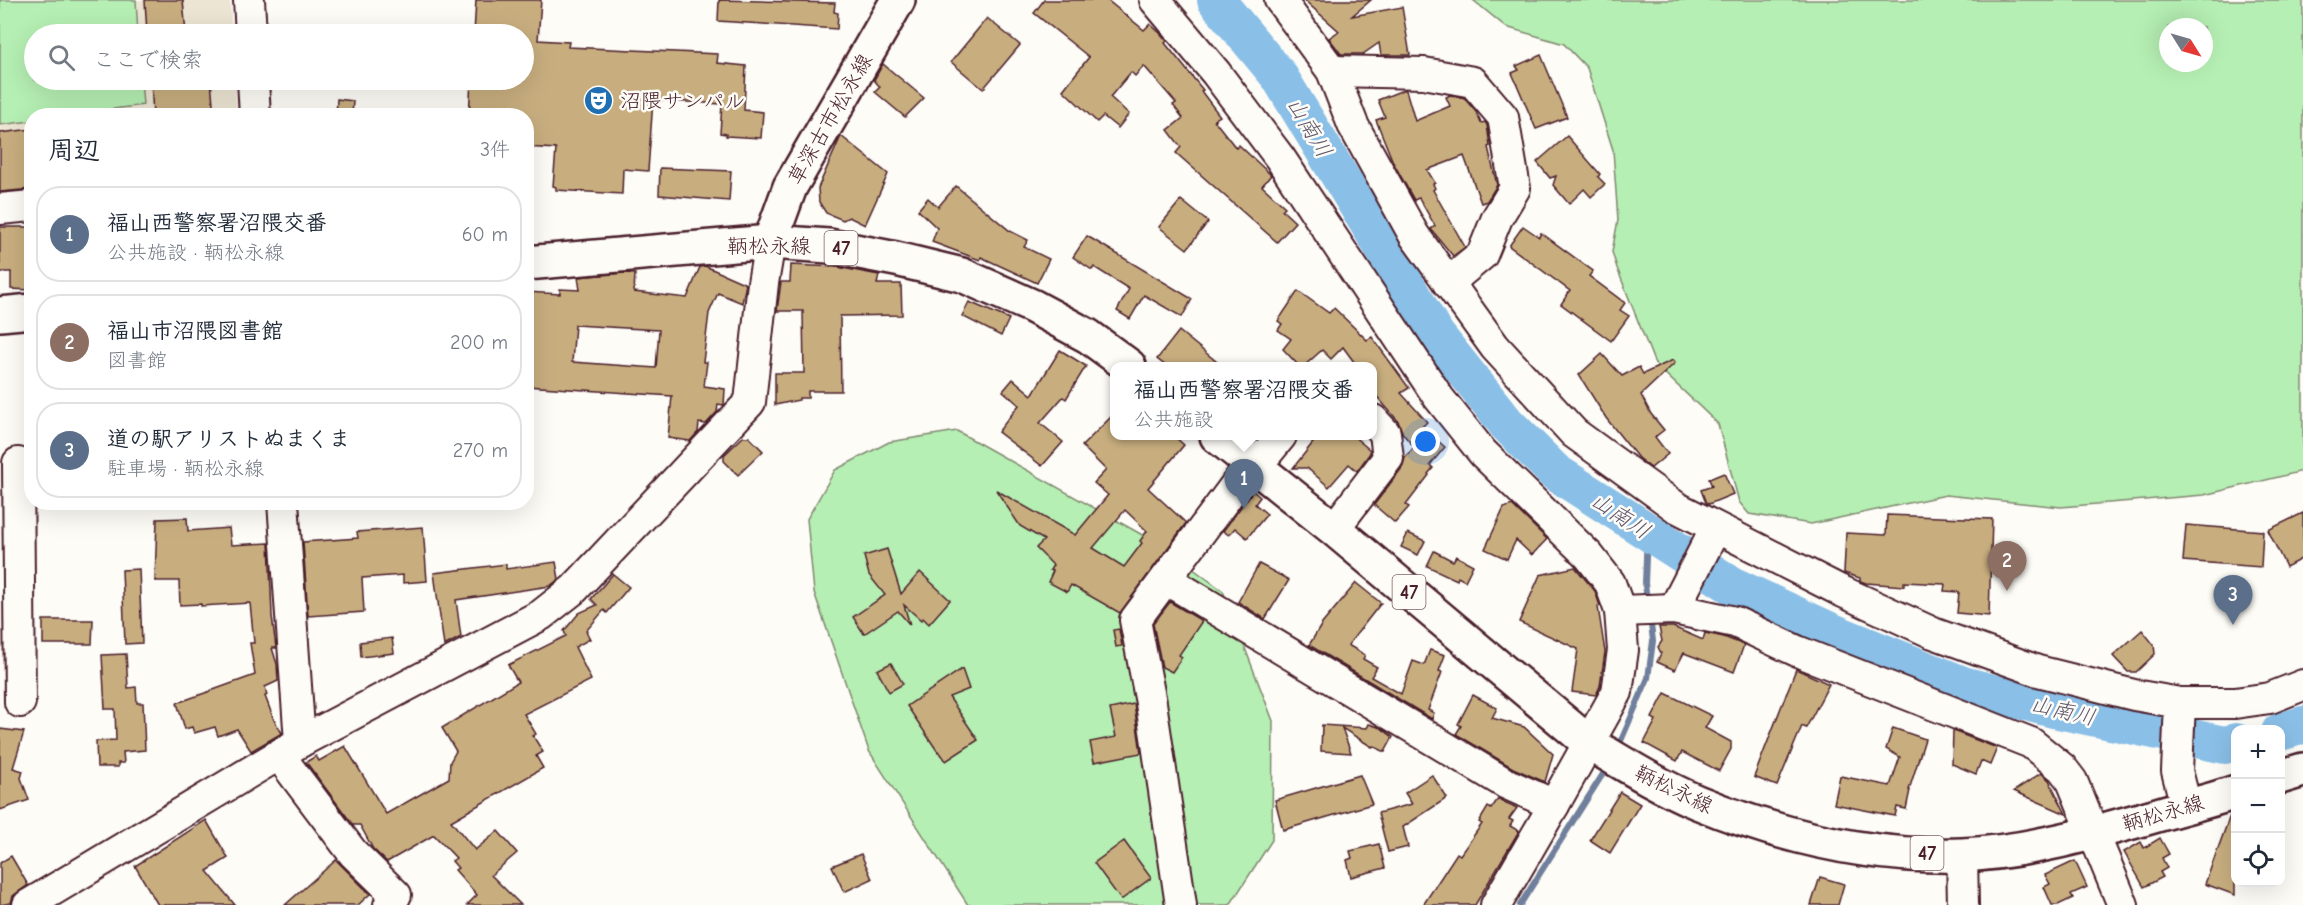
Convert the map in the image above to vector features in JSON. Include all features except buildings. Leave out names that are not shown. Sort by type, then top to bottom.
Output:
[{"type":"main road","name":"草深古市松永線","points":[[770,242],[790,188],[898,0]]},
{"type":"main road","name":"鞆松永線","points":[[534,262],[770,242],[829,246],[896,258],[962,275],[1032,306],[1088,336],[1124,362]]},
{"type":"main road","points":[[0,314],[24,312]]},
{"type":"main road","name":"鞆松永線","points":[[1223,440],[1334,529],[1594,746],[1695,801],[1767,828],[1840,845],[1895,852],[1962,855],[2023,847],[2092,834],[2231,793]]},
{"type":"main road","points":[[2285,775],[2303,770]]},
{"type":"street","points":[[249,0],[250,24]]},
{"type":"street","points":[[1155,0],[1216,73],[1280,158],[1439,398],[1483,453],[1589,556],[1610,583],[1655,606],[1735,622],[1797,651],[2031,743],[2062,768],[2072,781],[2122,905]]},
{"type":"street","points":[[1280,0],[1332,71],[1353,125],[1414,235],[1495,347],[1574,433],[1712,535],[1933,633],[2038,671],[2134,694],[2180,710],[2270,698],[2303,685]]},
{"type":"street","points":[[1332,71],[1424,73],[1473,82],[1503,117],[1515,188],[1497,218],[1482,255],[1448,283]]},
{"type":"street","points":[[254,90],[255,108]]},
{"type":"street","points":[[0,209],[24,207]]},
{"type":"street","points":[[28,905],[290,748],[542,615],[574,590],[750,402],[763,283],[770,242]]},
{"type":"street","points":[[1334,529],[1389,458],[1385,433],[1377,424]]},
{"type":"street","points":[[1181,905],[1151,703],[1135,620],[1252,463],[1268,452],[1277,440]]},
{"type":"street","points":[[17,463],[10,604],[20,702]]},
{"type":"street","points":[[283,510],[290,748],[353,853],[397,902]]},
{"type":"street","points":[[1496,905],[1554,805],[1594,746],[1617,692],[1623,650],[1712,535]]},
{"type":"street","points":[[1167,580],[1505,783],[1554,805]]},
{"type":"street","points":[[2180,710],[2177,771],[2186,806]]},
{"type":"street","points":[[1962,855],[1963,905]]},
{"type":"shaded area","points":[[0,0],[230,0],[231,24],[24,24],[24,90],[236,90],[237,108],[24,108],[24,202],[0,205]]},
{"type":"green space","points":[[0,0],[136,0],[137,24],[24,24],[24,90],[142,90],[143,105],[120,108],[24,108],[24,122],[0,125]]},
{"type":"green space","points":[[1473,0],[2303,0],[2303,471],[2204,495],[2061,507],[1946,495],[1811,524],[1749,514],[1739,502],[1718,424],[1655,364],[1617,268],[1612,252],[1618,220],[1613,150],[1587,68],[1564,44],[1506,27]]},
{"type":"green space","points":[[957,431],[1162,546],[1223,591],[1273,721],[1272,840],[1230,905],[968,905],[869,751],[814,592],[807,519],[835,470],[889,442]]},
{"type":"waterway","name":"山南川","points":[[1216,0],[1279,76],[1436,335],[1507,424],[1555,472],[1731,585],[1830,631],[1963,685],[2053,709],[2225,745],[2231,743]]},
{"type":"waterway","points":[[1647,532],[1645,583],[1647,601]]},
{"type":"waterway","points":[[1617,750],[1648,678],[1653,641],[1650,617]]},
{"type":"waterway","name":"山南川","points":[[2285,730],[2303,725]]},
{"type":"waterway","points":[[1520,905],[1608,766]]},
{"type":"place","name":"沼隈サンパル","points":[[599,101]]},
{"type":"place","name":"福山西警察署沼隈交番","points":[[1244,509]]},
{"type":"place","name":"福山市沼隈図書館","points":[[2007,591]]},
{"type":"place","name":"道の駅アリストぬまくま","points":[[2233,625]]}]
